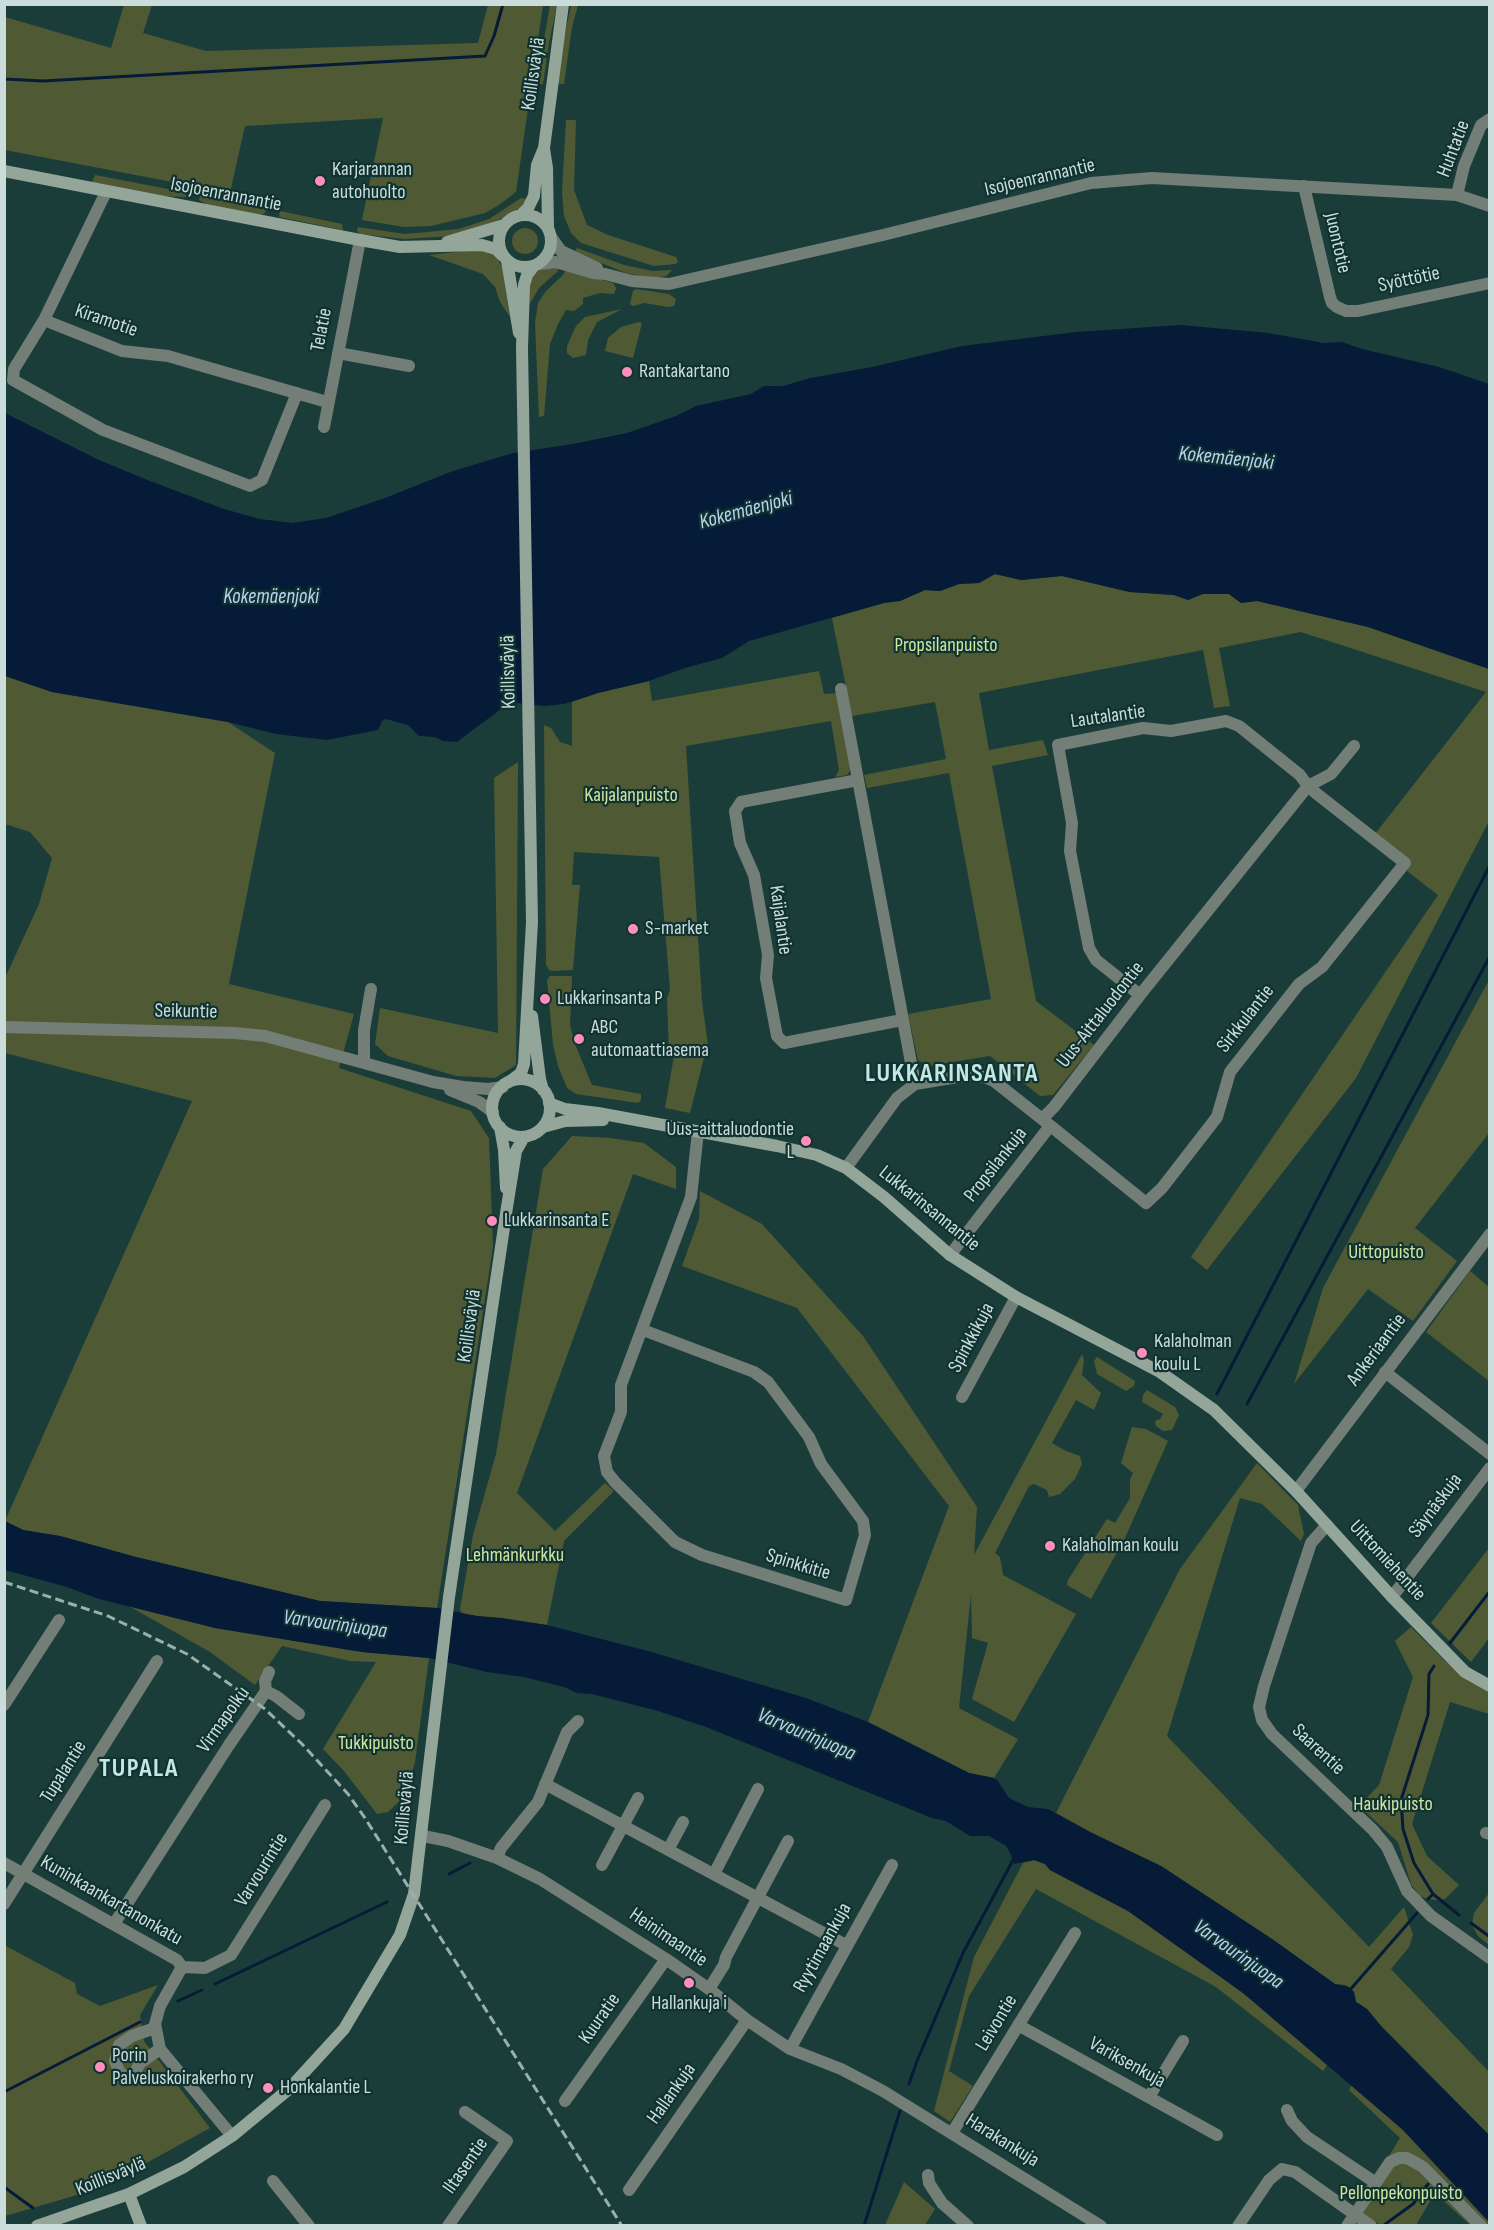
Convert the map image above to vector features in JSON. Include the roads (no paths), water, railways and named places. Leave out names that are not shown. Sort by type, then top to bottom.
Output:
[{"type":"main road","name":"Koillisväylä","points":[[521,215],[528,208],[534,196],[537,165],[544,148],[563,4]]},
{"type":"main road","name":"Koillisväylä","points":[[544,148],[550,233]]},
{"type":"main road","name":"Isojoenrannantie","points":[[4,171],[400,247],[482,245],[496,249],[505,258]]},
{"type":"main road","points":[[521,215],[539,219],[550,233],[549,253],[536,265],[518,267],[505,258],[499,241],[504,225],[521,215]]},
{"type":"main road","name":"Isojoenrannantie","points":[[441,245],[504,225]]},
{"type":"main road","name":"Koillisväylä","points":[[505,258],[522,348]]},
{"type":"main road","name":"Koillisväylä","points":[[506,1085],[521,1073],[524,1064],[532,922],[522,348],[524,285],[527,275],[536,265]]},
{"type":"main road","name":"Koillisväylä","points":[[529,994],[543,1090]]},
{"type":"main road","points":[[516,1080],[529,1081],[543,1090],[549,1103],[549,1116],[543,1127],[524,1137],[510,1135],[500,1127],[493,1112],[495,1096],[506,1085],[516,1080]]},
{"type":"main road","name":"Lukkarinsannantie","points":[[549,1103],[565,1109],[698,1131],[817,1155],[846,1168],[884,1197],[950,1256],[1016,1297],[1160,1372],[1214,1410],[1261,1455]]},
{"type":"main road","name":"Lukkarinsannantie","points":[[543,1127],[565,1121],[634,1120]]},
{"type":"main road","name":"Koillisväylä","points":[[500,1127],[504,1150],[507,1207]]},
{"type":"main road","name":"Koillisväylä","points":[[36,2226],[129,2194],[184,2167],[232,2136],[289,2089],[344,2029],[400,1935],[414,1894],[423,1836],[426,1786],[449,1597],[507,1207],[516,1152],[524,1137]]},
{"type":"main road","name":"Uittomiehentie","points":[[1261,1455],[1392,1597],[1465,1672],[1490,1686]]},
{"type":"main road","points":[[129,2194],[141,2226]]},
{"type":"street","name":"Huhtatie","points":[[1457,195],[1464,166],[1481,125],[1490,119]]},
{"type":"street","name":"Isojoenrannantie","points":[[550,233],[561,251],[605,274],[632,282],[650,284],[687,281],[883,236],[1091,183],[1152,178],[1304,186],[1457,195],[1490,206]]},
{"type":"street","name":"Juontotie","points":[[1304,186],[1330,297],[1332,303],[1337,307]]},
{"type":"street","name":"Kiramotie","points":[[106,192],[44,320],[122,351],[168,356],[327,402]]},
{"type":"street","name":"Telatie","points":[[324,427],[360,240]]},
{"type":"street","name":"Isojoenrannantie","points":[[536,265],[556,262],[593,273],[605,274]]},
{"type":"street","name":"Syöttötie","points":[[1337,307],[1346,311],[1358,311],[1490,283]]},
{"type":"street","points":[[44,320],[14,369],[13,380],[103,430],[250,486],[262,480],[297,393]]},
{"type":"street","points":[[338,353],[409,366]]},
{"type":"street","points":[[841,689],[915,1084]]},
{"type":"street","name":"Lautalantie","points":[[1140,995],[1096,960],[1089,948],[1070,851],[1072,823],[1058,744],[1143,728],[1171,731],[1226,721],[1239,726],[1300,775],[1308,786]]},
{"type":"street","name":"Uus-Aittaluodontie","points":[[1046,1123],[1054,1107],[1140,995],[1308,786],[1331,774],[1354,746]]},
{"type":"street","name":"Kaijalantie","points":[[858,780],[741,802],[735,811],[740,843],[754,875],[768,955],[766,978],[777,1036],[784,1043],[902,1020]]},
{"type":"street","name":"Sirkkulantie","points":[[1046,1123],[1146,1203],[1162,1188],[1217,1117],[1230,1072],[1299,984],[1322,967],[1405,862],[1308,786]]},
{"type":"street","points":[[364,1063],[364,1030],[371,989]]},
{"type":"street","name":"Seikuntie","points":[[4,1028],[235,1033],[265,1036],[433,1082],[488,1089],[506,1085]]},
{"type":"street","points":[[846,1168],[897,1098],[915,1084],[976,1074],[994,1081],[1046,1123]]},
{"type":"street","name":"Seikuntie","points":[[433,1082],[479,1102],[493,1112]]},
{"type":"street","name":"Propsilankuja","points":[[950,1256],[1046,1123]]},
{"type":"street","name":"Spinkkitie","points":[[643,1330],[754,1372],[768,1383],[809,1437],[821,1464],[863,1521],[865,1535],[846,1600],[702,1555],[675,1542],[607,1472],[604,1456],[621,1412],[621,1385],[691,1197],[698,1131]]},
{"type":"street","name":"Ankeriaantie","points":[[1296,1491],[1490,1234]]},
{"type":"street","name":"Spinkkikuja","points":[[963,1397],[1016,1297]]},
{"type":"street","points":[[1385,1372],[1490,1454]]},
{"type":"street","name":"Säynäskuja","points":[[1392,1597],[1490,1468]]},
{"type":"street","name":"Saarentie","points":[[1327,1525],[1311,1542],[1264,1686],[1259,1707],[1262,1720],[1272,1734],[1373,1830],[1387,1847],[1407,1891],[1431,1916],[1490,1958]]},
{"type":"street","points":[[4,1706],[58,1620]]},
{"type":"street","name":"Tupalantie","points":[[4,1904],[157,1661]]},
{"type":"street","points":[[266,1691],[265,1681],[269,1672]]},
{"type":"street","name":"Virmapolku","points":[[114,1924],[266,1691],[299,1714]]},
{"type":"street","points":[[497,1858],[501,1848],[528,1817],[567,1732],[578,1721]]},
{"type":"street","points":[[545,1784],[846,1946]]},
{"type":"street","points":[[714,1875],[758,1789]]},
{"type":"street","points":[[602,1865],[638,1798]]},
{"type":"street","name":"Varvourintie","points":[[231,1955],[325,1805]]},
{"type":"street","points":[[668,1850],[683,1822]]},
{"type":"street","name":"Heinimaantie","points":[[423,1836],[448,1841],[497,1858],[540,1879],[666,1959],[790,2049],[842,2069],[883,2091]]},
{"type":"street","points":[[709,1989],[724,1965],[726,1957],[788,1841]]},
{"type":"street","name":"Kuninkaankartanonkatu","points":[[4,1863],[177,1960],[182,1967],[204,1968],[231,1955]]},
{"type":"street","name":"Ryytimaankuja","points":[[790,2049],[892,1865]]},
{"type":"street","name":"Leivontie","points":[[952,2133],[1075,1933]]},
{"type":"street","name":"Kuuratie","points":[[566,2101],[666,1959]]},
{"type":"street","points":[[182,1967],[160,2006],[155,2028],[160,2049],[232,2136]]},
{"type":"street","name":"Hallankuja","points":[[629,2190],[747,2020]]},
{"type":"street","name":"Variksenkuja","points":[[1018,2025],[1217,2135]]},
{"type":"street","points":[[155,2028],[132,2036],[119,2045],[115,2061],[118,2071],[124,2076],[133,2076],[140,2063],[160,2049]]},
{"type":"street","points":[[1149,2097],[1183,2041]]},
{"type":"street","name":"Harakankuja","points":[[883,2091],[1101,2226]]},
{"type":"street","points":[[1287,2110],[1292,2121],[1307,2138],[1376,2183]]},
{"type":"street","name":"Iltasentie","points":[[448,2226],[507,2141],[465,2112]]},
{"type":"street","points":[[1347,2226],[1390,2162],[1407,2158],[1423,2167],[1481,2226]]},
{"type":"street","points":[[1238,2226],[1269,2180],[1282,2169],[1295,2172],[1371,2226]]},
{"type":"street","points":[[928,2175],[929,2183],[942,2204],[968,2226]]},
{"type":"street","points":[[273,2181],[309,2226]]},
{"type":"water","name":"Kokemäenjoki","points":[[1181,325],[1268,333],[1324,343],[1342,342],[1439,367],[1489,384],[1489,669],[1368,627],[1257,601],[1241,603],[1229,594],[1203,594],[1188,600],[1174,595],[1130,592],[1062,576],[1021,580],[995,574],[979,583],[959,584],[940,591],[925,590],[900,601],[884,603],[749,641],[722,658],[564,704],[545,706],[517,703],[505,706],[457,742],[419,736],[408,725],[386,719],[382,721],[378,730],[327,740],[276,734],[228,722],[52,692],[5,676],[5,413],[99,460],[150,481],[224,509],[260,519],[292,523],[326,518],[453,471],[513,453],[627,433],[676,416],[696,406],[751,394],[764,386],[783,386],[810,378],[872,367],[962,346],[1076,332]]},
{"type":"water","name":"Varvourinjuopa","points":[[5,1521],[23,1530],[60,1536],[136,1557],[320,1601],[437,1608],[547,1625],[648,1651],[806,1698],[868,1722],[969,1773],[994,1778],[1009,1798],[1028,1807],[1048,1809],[1161,1866],[1272,1939],[1335,1984],[1349,1987],[1354,1992],[1356,2002],[1367,2009],[1489,2135],[1489,2222],[1403,2130],[1243,1993],[1128,1911],[1050,1870],[1045,1864],[1034,1860],[1014,1864],[1006,1846],[989,1836],[970,1836],[946,1821],[932,1818],[706,1727],[658,1711],[592,1694],[577,1693],[564,1687],[524,1677],[487,1672],[429,1658],[362,1652],[215,1628],[99,1599],[67,1587],[5,1570]]},
{"type":"waterway","points":[[4,79],[43,81],[485,56],[494,36],[503,4]]},
{"type":"waterway","points":[[1217,1394],[1490,865]]},
{"type":"waterway","points":[[1247,1404],[1490,956]]},
{"type":"waterway","points":[[1450,1643],[1490,1591]]},
{"type":"waterway","points":[[1428,1899],[1433,1894],[1414,1863],[1403,1829],[1401,1800],[1428,1715],[1429,1674],[1434,1666]]},
{"type":"waterway","points":[[909,2084],[963,1953],[1013,1860]]},
{"type":"waterway","points":[[449,1874],[470,1863]]},
{"type":"waterway","points":[[1433,1894],[1459,1915]]},
{"type":"waterway","points":[[215,1984],[387,1902]]},
{"type":"waterway","points":[[1349,1991],[1417,1913]]},
{"type":"waterway","points":[[1471,1923],[1490,1937]]},
{"type":"waterway","points":[[178,2001],[202,1990]]},
{"type":"waterway","points":[[4,2092],[140,2022]]},
{"type":"waterway","points":[[864,2226],[900,2111]]},
{"type":"waterway","points":[[1384,2225],[1413,2204],[1428,2184]]},
{"type":"waterway","points":[[4,2187],[33,2208]]},
{"type":"railway","points":[[4,1582],[108,1616],[187,1654],[265,1709],[302,1744],[348,1794],[365,1818],[622,2226]]},
{"type":"place","name":"Karjarannan autohuolto","points":[[320,181]]},
{"type":"place","name":"Rantakartano","points":[[627,372]]},
{"type":"place","name":"S-market","points":[[633,929]]},
{"type":"place","name":"Lukkarinsanta P","points":[[545,999]]},
{"type":"place","name":"ABC automaattiasema","points":[[579,1039]]},
{"type":"place","name":"Uus-aittaluodontie L","points":[[806,1141]]},
{"type":"place","name":"Lukkarinsanta E","points":[[492,1221]]},
{"type":"place","name":"Kalaholman koulu L","points":[[1142,1353]]},
{"type":"place","name":"Kalaholman koulu","points":[[1050,1546]]},
{"type":"place","name":"Hallankuja i","points":[[689,1983]]},
{"type":"place","name":"Porin Palveluskoirakerho ry","points":[[100,2067]]},
{"type":"place","name":"Honkalantie L","points":[[268,2088]]},
{"type":"district","name":"LUKKARINSANTA","points":[[952,1074]]},
{"type":"district","name":"TUPALA","points":[[139,1769]]},
{"type":"park label","name":"Propsilanpuisto","points":[[946,646]]},
{"type":"park label","name":"Kaijalanpuisto","points":[[631,796]]},
{"type":"park label","name":"Uittopuisto","points":[[1386,1253]]},
{"type":"park label","name":"Lehmänkurkku","points":[[515,1556]]},
{"type":"park label","name":"Tukkipuisto","points":[[376,1744]]},
{"type":"park label","name":"Haukipuisto","points":[[1393,1805]]},
{"type":"park label","name":"Pellonpekonpuisto","points":[[1401,2194]]}]
